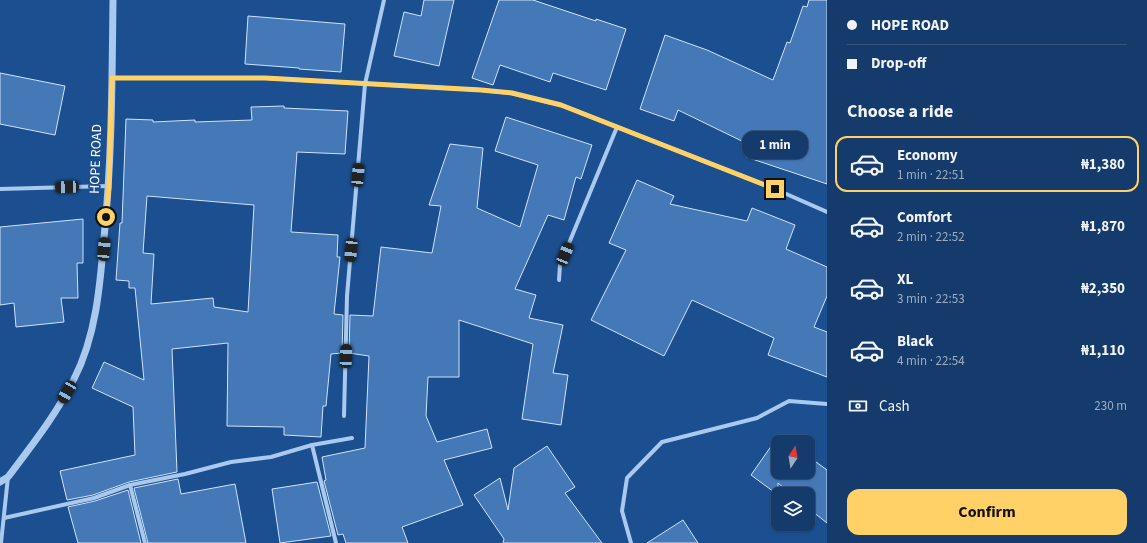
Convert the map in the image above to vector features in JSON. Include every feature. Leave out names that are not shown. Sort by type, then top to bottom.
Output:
[{"type":"street","name":"HOPE ROAD","points":[[0,482],[8,477],[51,419],[75,378],[93,330],[101,280],[109,186],[113,0]]},
{"type":"street","points":[[344,416],[348,296],[365,84],[384,0]]},
{"type":"street","points":[[112,78],[265,78],[512,93],[561,105],[775,189],[827,212]]},
{"type":"street","points":[[560,280],[560,266],[617,127]]},
{"type":"street","points":[[0,189],[109,186]]},
{"type":"street","points":[[631,543],[622,511],[627,478],[662,442],[757,418],[789,401],[827,404]]},
{"type":"street","points":[[4,518],[94,498],[130,485],[185,474],[232,462],[271,457],[312,445],[352,438]]},
{"type":"street","points":[[312,445],[336,543]]},
{"type":"street","points":[[1,543],[8,477]]},
{"type":"street","points":[[130,485],[145,543]]},
{"type":"building","points":[[424,0],[454,0],[439,66],[394,56],[404,12],[421,16]]},
{"type":"building","points":[[499,0],[533,0],[596,21],[596,19],[626,29],[606,90],[553,73],[550,82],[500,65],[493,85],[472,78]]},
{"type":"building","points":[[809,0],[827,0],[827,184],[746,157],[750,145],[678,110],[674,121],[640,109],[665,35],[707,50],[773,80],[787,42],[790,43],[803,6],[807,7]]},
{"type":"building","points":[[248,16],[345,24],[341,72],[245,64]]},
{"type":"building","points":[[0,73],[65,86],[55,135],[0,124]]},
{"type":"building","points":[[284,106],[284,108],[348,111],[345,154],[297,152],[291,232],[338,235],[337,257],[340,257],[334,314],[343,315],[342,353],[331,354],[326,406],[323,406],[321,437],[284,435],[284,427],[227,426],[228,343],[172,349],[177,472],[129,482],[93,495],[67,500],[60,471],[135,455],[133,407],[92,388],[104,362],[144,380],[135,288],[129,288],[129,281],[116,280],[120,223],[122,223],[126,119],[153,120],[153,122],[252,120],[251,107]],"holes":[[[147,196],[254,205],[248,312],[214,307],[213,298],[151,304],[154,254],[143,253]]]},
{"type":"building","points":[[506,117],[592,145],[581,179],[576,177],[564,220],[548,215],[515,289],[536,295],[529,318],[563,325],[553,373],[568,375],[561,425],[522,419],[533,344],[459,320],[459,377],[428,377],[426,416],[437,442],[487,429],[492,448],[444,460],[463,505],[402,527],[408,543],[346,543],[343,534],[338,535],[324,481],[326,480],[322,457],[365,448],[369,356],[349,353],[350,315],[373,316],[381,247],[432,253],[441,206],[429,205],[450,144],[483,148],[477,208],[520,227],[538,165],[495,151]]},
{"type":"building","points":[[637,180],[674,196],[670,204],[747,221],[752,208],[795,225],[786,249],[827,267],[827,296],[814,327],[827,332],[827,377],[768,355],[774,338],[692,300],[664,356],[591,320],[626,250],[609,243]]},
{"type":"building","points":[[83,219],[83,263],[77,263],[78,298],[61,298],[64,322],[16,327],[14,303],[0,305],[0,227]]},
{"type":"building","points":[[547,446],[575,487],[565,493],[602,543],[503,543],[504,539],[474,495],[500,478],[508,510],[514,468]]},
{"type":"building","points":[[771,446],[771,479],[815,479],[815,461],[827,470],[827,523],[815,514],[815,487],[783,487],[778,483],[778,487],[771,487],[771,490],[751,475]]},
{"type":"building","points":[[178,479],[181,494],[235,484],[246,543],[148,543],[134,488]]},
{"type":"building","points":[[317,482],[331,536],[280,543],[272,489]]},
{"type":"building","points":[[128,490],[141,543],[78,543],[68,507],[95,501]]},
{"type":"building","points":[[683,520],[698,543],[647,543]]},
{"type":"route","points":[[106,217],[109,186],[112,78],[265,78],[512,93],[561,105],[775,189]]}]
